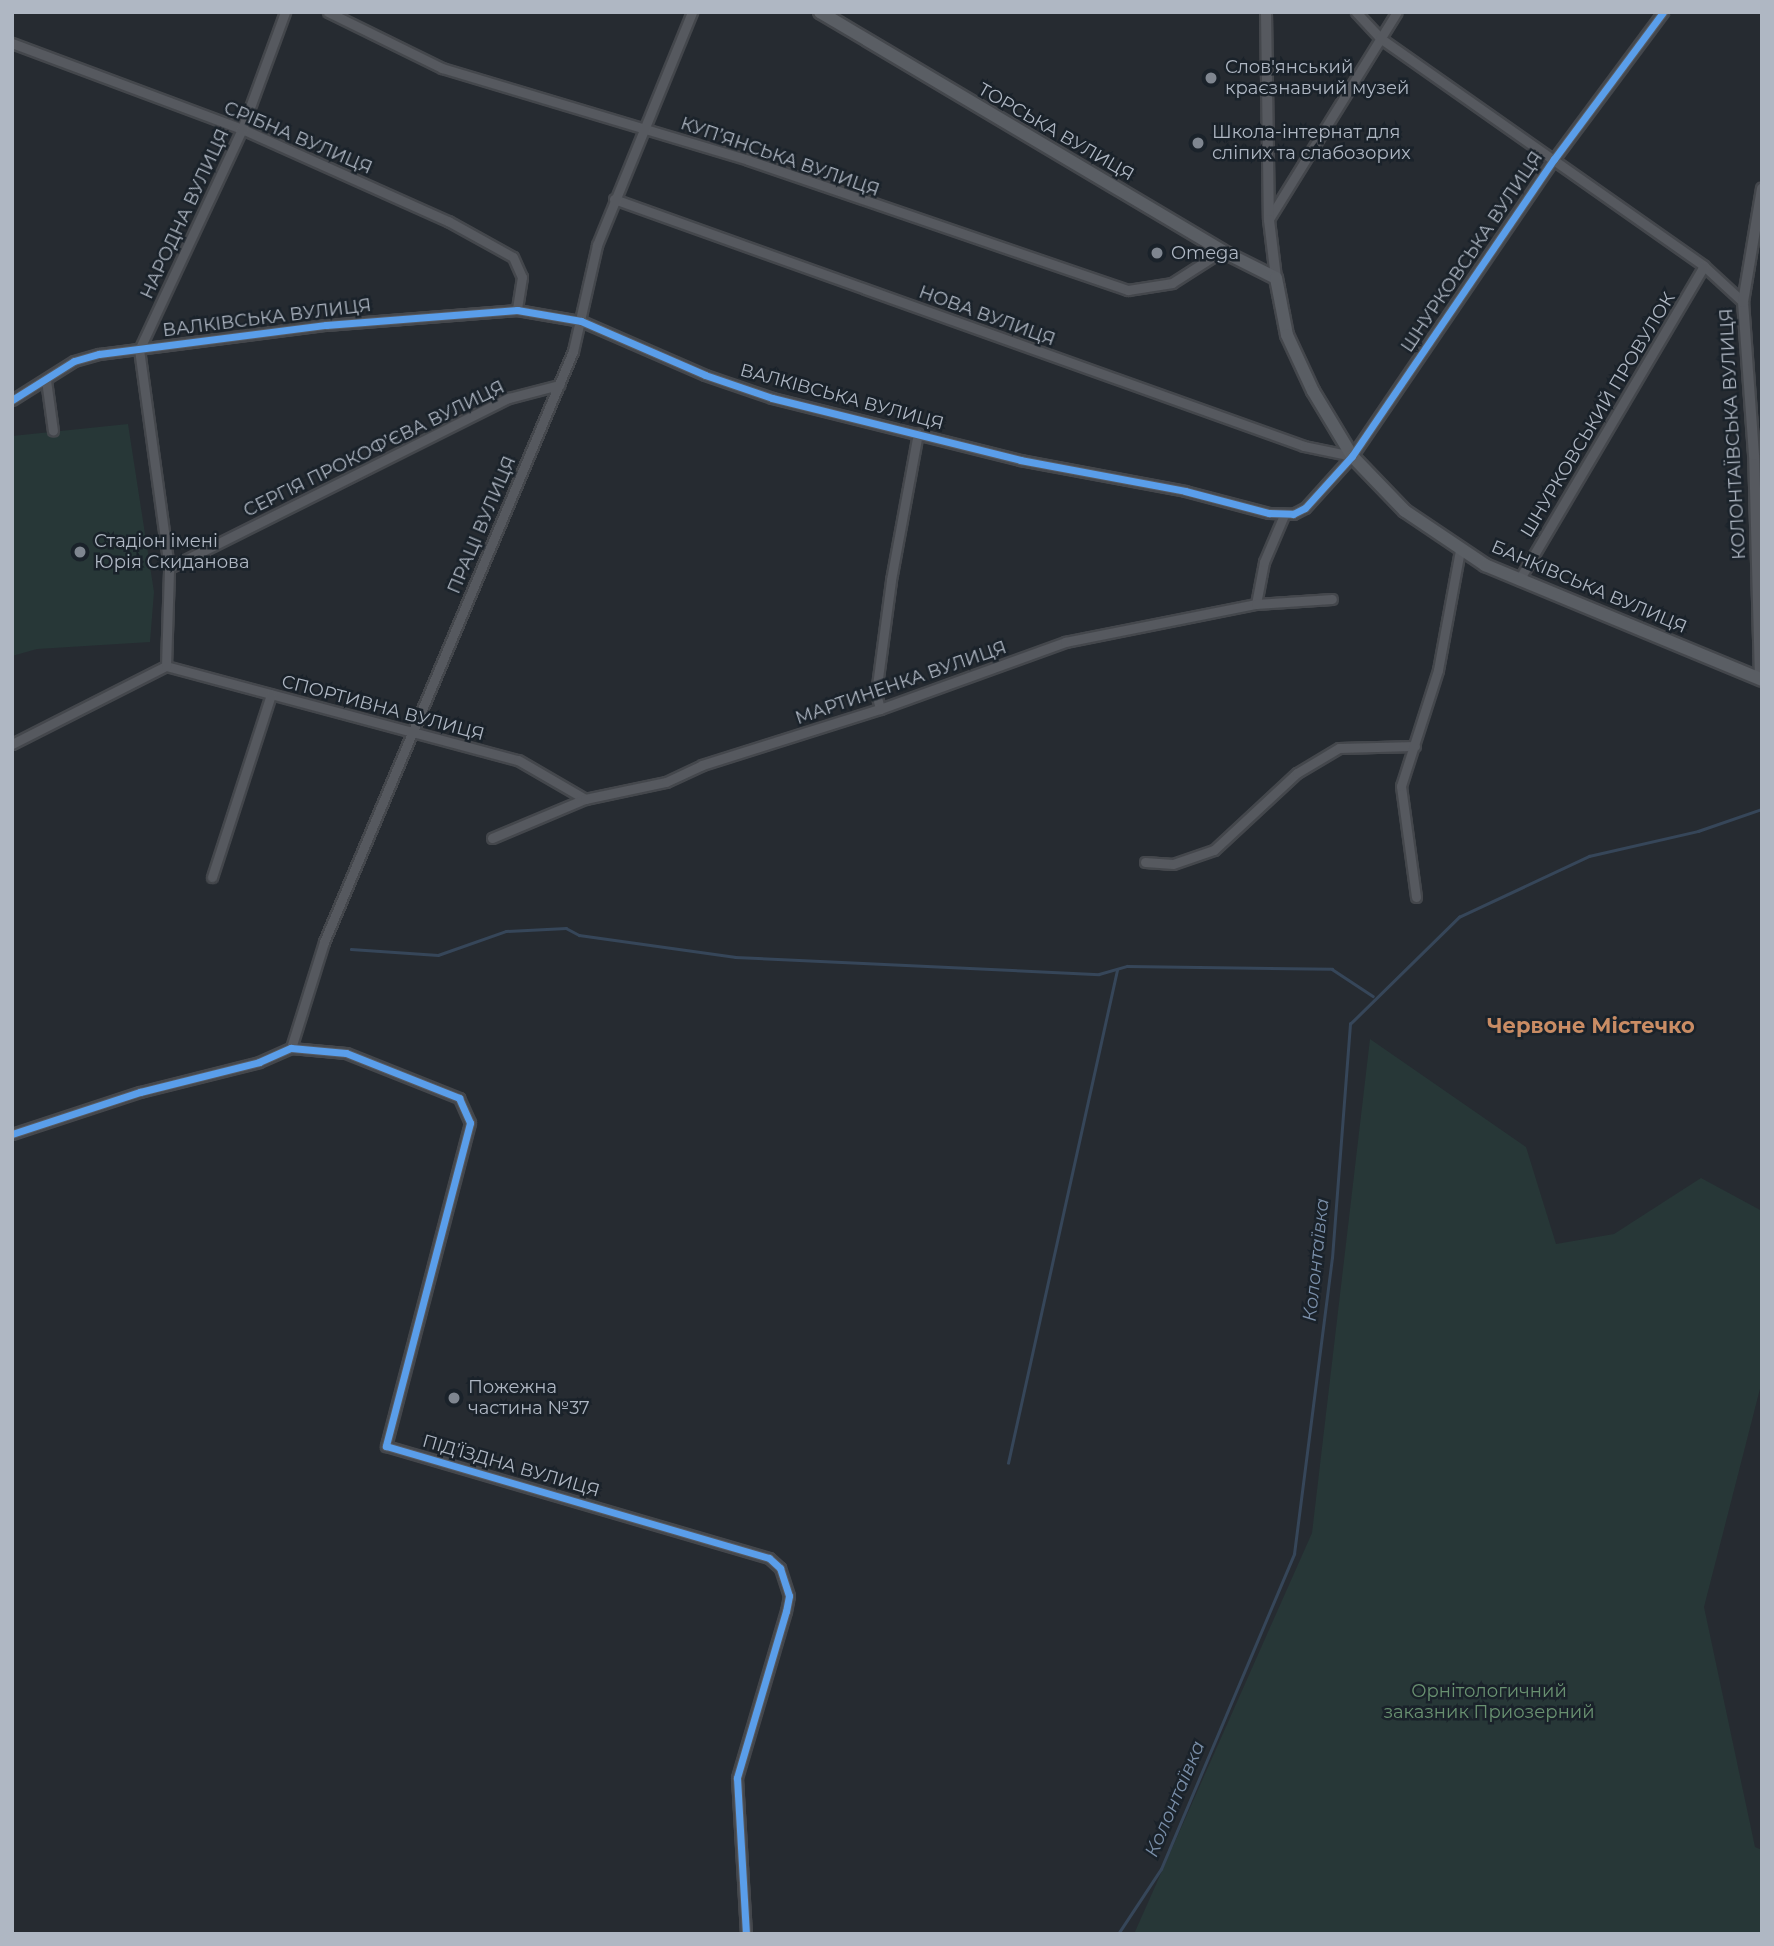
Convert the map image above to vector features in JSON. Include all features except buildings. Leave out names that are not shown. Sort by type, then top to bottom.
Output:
[{"type":"main road","name":"ТОРСЬКА ВУЛИЦЯ","points":[[823,13],[1222,251],[1276,278]]},
{"type":"main road","name":"БАНКІВСЬКА ВУЛИЦЯ","points":[[1276,278],[1287,335],[1313,391],[1352,456],[1405,511],[1460,550],[1519,580],[1761,679]]},
{"type":"street","name":"НАРОДНА ВУЛИЦЯ","points":[[139,350],[242,129],[285,12]]},
{"type":"street","name":"КУП’ЯНСЬКА ВУЛИЦЯ","points":[[328,12],[442,68],[748,160],[1128,290],[1172,283],[1222,251]]},
{"type":"street","name":"ПРАЦІ ВУЛИЦЯ","points":[[291,1048],[324,943],[559,385],[581,321],[597,245],[692,12]]},
{"type":"street","name":"БАНКІВСЬКА ВУЛИЦЯ","points":[[1266,12],[1269,220],[1276,278]]},
{"type":"street","points":[[1356,12],[1380,38],[1704,266],[1742,302]]},
{"type":"street","points":[[1269,220],[1397,12]]},
{"type":"street","name":"ШНУРКОВСЬКА ВУЛИЦЯ","points":[[1284,515],[1305,508],[1352,456],[1554,159],[1663,12]]},
{"type":"street","name":"СРІБНА ВУЛИЦЯ","points":[[12,43],[242,129],[448,221],[513,257],[522,277],[517,310]]},
{"type":"street","name":"КОЛОНТАЇВСЬКА ВУЛИЦЯ","points":[[1761,679],[1758,457],[1742,302],[1762,190]]},
{"type":"street","name":"НОВА ВУЛИЦЯ","points":[[614,199],[1304,446],[1352,456]]},
{"type":"street","name":"ШНУРКОВСЬКИЙ ПРОВУЛОК","points":[[1519,580],[1704,266]]},
{"type":"street","name":"ВАЛКІВСЬКА ВУЛИЦЯ","points":[[12,400],[74,361],[326,326],[517,310],[581,321],[705,375],[772,398],[1020,460],[1185,491],[1284,515]]},
{"type":"street","points":[[12,744],[166,666],[169,568],[139,350]]},
{"type":"street","points":[[46,380],[53,431]]},
{"type":"street","name":"СЕРГІЯ ПРОКОФ’ЄВА ВУЛИЦЯ","points":[[169,568],[509,398],[559,385]]},
{"type":"street","points":[[880,709],[876,693],[889,592],[918,433]]},
{"type":"street","points":[[1256,604],[1264,562],[1284,515]]},
{"type":"street","points":[[1416,897],[1401,786],[1444,645],[1460,550]]},
{"type":"street","name":"МАРТИНЕНКА ВУЛИЦЯ","points":[[492,838],[585,799],[666,782],[702,765],[880,709],[1065,642],[1256,604],[1332,599]]},
{"type":"street","name":"СПОРТИВНА ВУЛИЦЯ","points":[[166,666],[519,760],[585,799]]},
{"type":"street","points":[[212,877],[271,694]]},
{"type":"street","points":[[1145,862],[1173,864],[1214,850],[1297,773],[1339,748],[1415,746]]},
{"type":"street","points":[[12,1134],[141,1092],[259,1062],[291,1048]]},
{"type":"street","name":"ПІД’ЇЗДНА ВУЛИЦЯ","points":[[291,1048],[346,1053],[459,1098],[470,1123],[386,1446],[769,1558],[780,1568],[789,1596],[786,1611],[737,1778],[746,1934]]},
{"type":"green space","name":"Стадiон імені Юрія Скиданова","points":[[128,424],[154,592],[150,642],[37,649],[12,656],[12,436]]},
{"type":"green space","name":"Орнiтологичний заказник Приозерний","points":[[1370,1039],[1526,1147],[1556,1244],[1614,1234],[1701,1178],[1762,1211],[1762,1381],[1704,1607],[1755,1847],[1762,1850],[1762,1934],[1134,1934],[1312,1533]]},
{"type":"waterway","name":"Колонтаївка","points":[[1118,1934],[1161,1869],[1294,1554],[1332,1258],[1350,1024],[1459,917],[1589,856],[1698,831],[1762,809]]},
{"type":"waterway","points":[[351,949],[438,955],[506,931],[566,928],[579,935],[735,957],[1099,974],[1127,966],[1332,969],[1373,996]]},
{"type":"waterway","points":[[1008,1463],[1117,970]]},
{"type":"cycle path","points":[[12,400],[74,361],[99,354],[326,325],[517,310],[581,321],[705,375],[772,398],[1020,460],[1185,491],[1269,513],[1293,514],[1305,508],[1352,456],[1554,159],[1663,12]]},
{"type":"cycle path","points":[[12,1134],[140,1092],[259,1062],[291,1048],[346,1053],[459,1098],[470,1123],[386,1446],[769,1558],[780,1568],[789,1596],[786,1611],[737,1778],[746,1934]]},
{"type":"place","name":"Слов'янський краєзнавчий музей","points":[[1211,78]]},
{"type":"place","name":"Школа-інтернат для сліпих та слабозорих","points":[[1198,143]]},
{"type":"place","name":"Omega","points":[[1157,253]]},
{"type":"place","name":"Стадiон імені Юрія Скиданова","points":[[80,552]]},
{"type":"place","name":"Пожежна частина №37","points":[[454,1398]]},
{"type":"district","name":"Червоне Містечко","points":[[1591,1026]]}]
